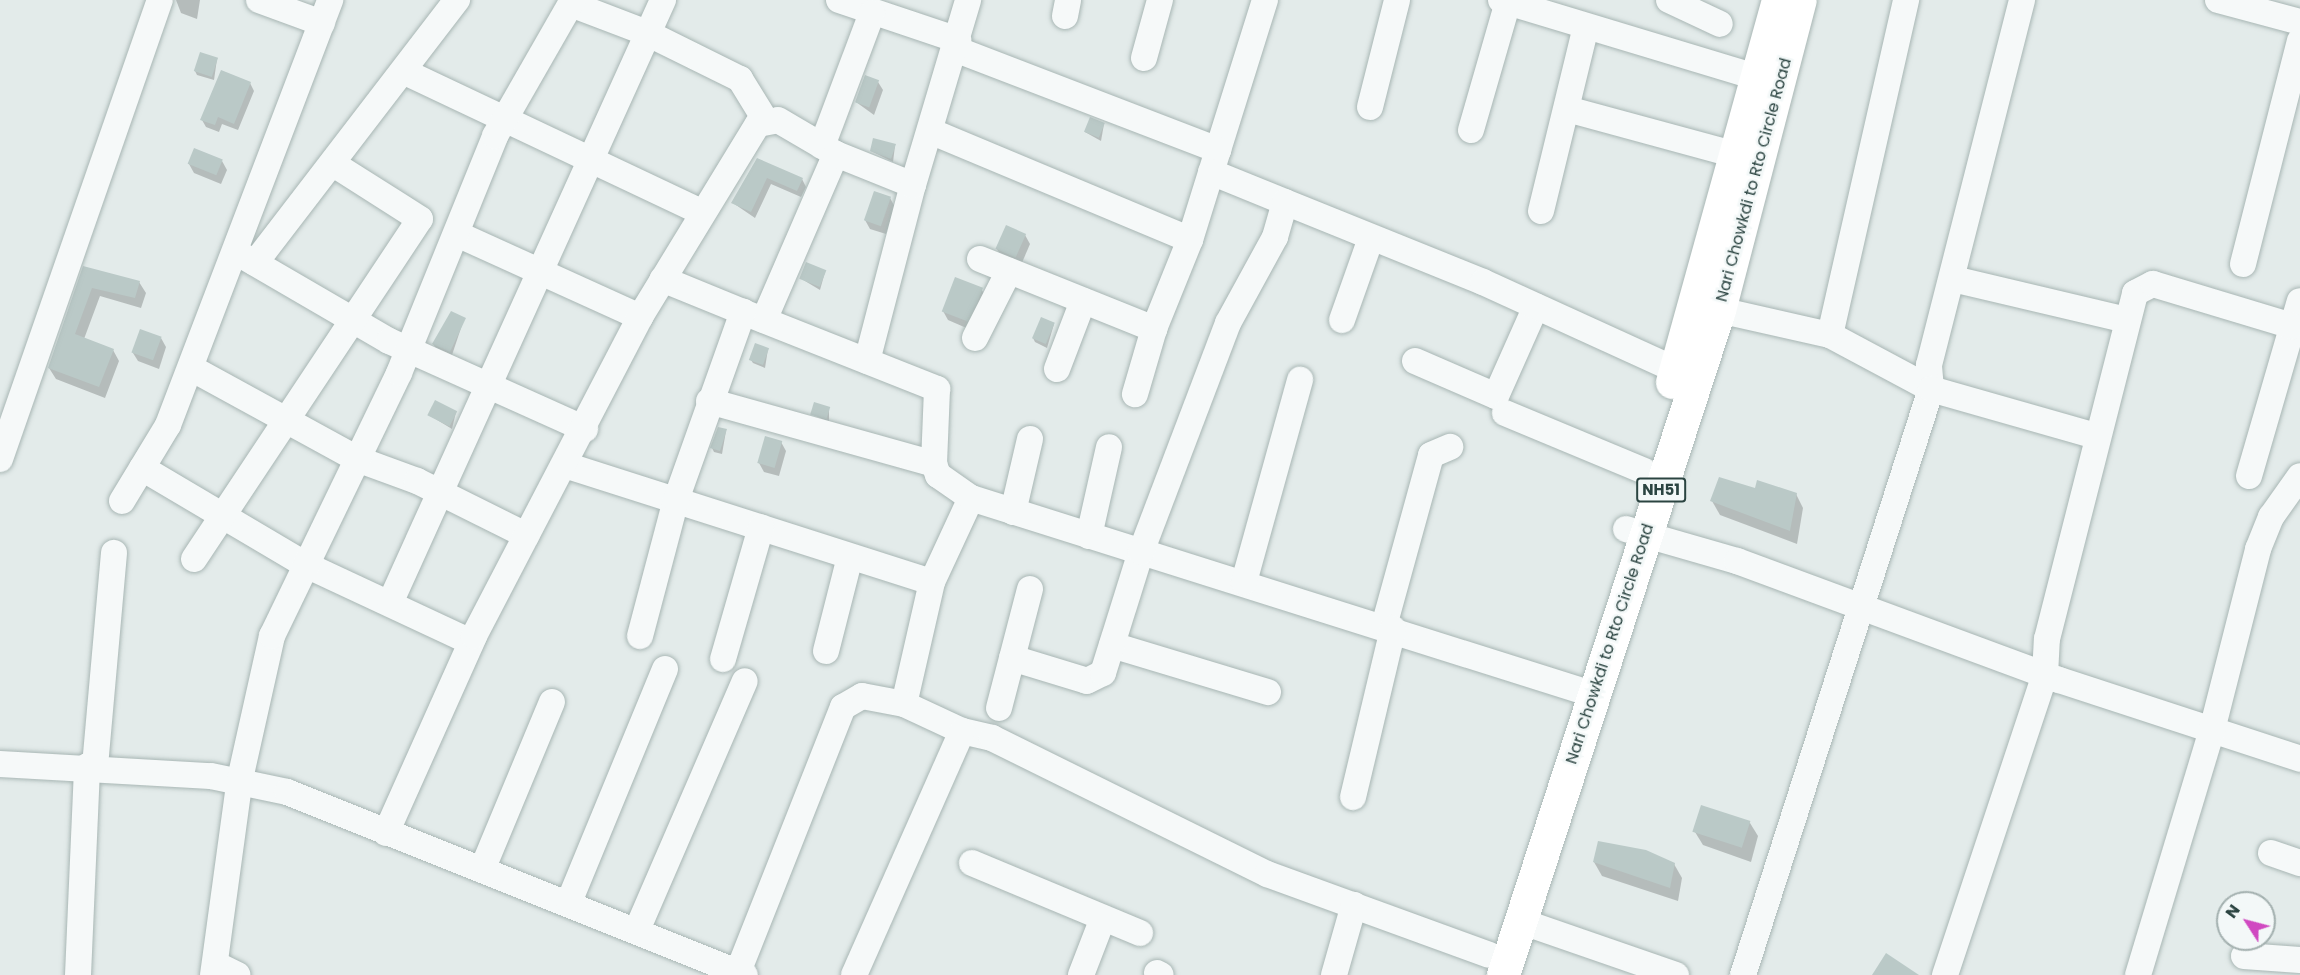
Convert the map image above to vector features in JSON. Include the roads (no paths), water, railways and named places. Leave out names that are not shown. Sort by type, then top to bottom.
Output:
[{"type":"highway","name":"NH51","points":[[1636,532],[1644,471],[1676,370],[1736,154],[1769,80],[1778,0]]},
{"type":"highway","name":"Nari Chowkdi to Rto Circle Road","points":[[1492,968],[1520,921],[1585,692],[1636,532],[1719,310],[1769,80],[1800,0]]},
{"type":"highway","name":"NH51","points":[[1492,968],[1585,692]]},
{"type":"street","points":[[0,459],[160,0]]},
{"type":"street","points":[[122,501],[168,426],[191,368],[246,258],[326,12],[259,0]]},
{"type":"street","points":[[246,258],[335,165],[457,0]]},
{"type":"street","points":[[390,603],[492,384],[538,271],[663,0]]},
{"type":"street","points":[[839,0],[957,45],[1215,161],[1285,202],[1536,306],[1676,370]]},
{"type":"street","points":[[867,361],[913,185],[957,45],[968,0]]},
{"type":"street","points":[[1144,58],[1160,0]]},
{"type":"street","points":[[1135,394],[1154,329],[1190,240],[1265,0]]},
{"type":"street","points":[[1370,107],[1397,0]]},
{"type":"street","points":[[1669,0],[1720,24]]},
{"type":"street","points":[[1830,335],[1906,0]]},
{"type":"street","points":[[1743,975],[1858,607],[1931,389],[1929,365],[1953,279],[2022,0]]},
{"type":"street","points":[[2217,0],[2300,22]]},
{"type":"street","points":[[1471,130],[1504,1],[1769,80]]},
{"type":"street","points":[[238,975],[214,970],[240,779],[277,624],[408,350],[506,118],[565,4],[647,33],[740,79],[764,118]]},
{"type":"street","points":[[640,636],[676,500],[709,401],[753,316],[829,150],[872,13]]},
{"type":"street","points":[[1541,211],[1586,27]]},
{"type":"street","points":[[2243,264],[2300,41]]},
{"type":"street","points":[[405,72],[592,157],[701,212]]},
{"type":"street","points":[[1567,109],[1736,154]]},
{"type":"street","points":[[764,118],[778,120],[829,150],[913,185]]},
{"type":"street","points":[[386,832],[471,642],[585,429],[640,317],[701,212],[764,118]]},
{"type":"street","points":[[930,130],[1190,240]]},
{"type":"street","points":[[335,165],[420,219],[455,238],[538,271],[640,317]]},
{"type":"street","points":[[1012,658],[1093,681],[1103,673],[1141,552],[1228,323],[1271,246],[1285,202]]},
{"type":"street","points":[[194,559],[351,319],[420,219]]},
{"type":"street","points":[[1342,320],[1371,238]]},
{"type":"street","points":[[246,258],[408,350],[492,384],[585,429]]},
{"type":"street","points":[[980,259],[1154,329]]},
{"type":"street","points":[[975,338],[1010,271]]},
{"type":"street","points":[[662,279],[937,389],[934,464],[938,474],[971,498],[1389,627],[1585,692]]},
{"type":"street","points":[[1953,279],[2126,320]]},
{"type":"street","points":[[1945,975],[2045,675],[2047,639],[2096,436],[2135,293],[2153,284],[2292,326]]},
{"type":"street","points":[[1057,369],[1083,301]]},
{"type":"street","points":[[2249,476],[2300,301]]},
{"type":"street","points":[[1415,361],[1496,396],[1536,306]]},
{"type":"street","points":[[1719,310],[1830,335],[1931,389],[2096,436]]},
{"type":"street","points":[[191,368],[357,459],[441,493],[526,536]]},
{"type":"street","points":[[1244,582],[1300,380]]},
{"type":"street","points":[[709,401],[934,464]]},
{"type":"street","points":[[1505,413],[1644,471]]},
{"type":"street","points":[[1013,512],[1030,439]]},
{"type":"street","points":[[1089,536],[1109,447]]},
{"type":"street","points":[[1353,798],[1389,627],[1431,455],[1449,447]]},
{"type":"street","points":[[565,465],[932,582]]},
{"type":"street","points":[[142,468],[306,565],[471,642]]},
{"type":"street","points":[[2138,975],[2212,730],[2258,549],[2271,517],[2300,476]]},
{"type":"street","points":[[904,704],[932,582],[971,498]]},
{"type":"street","points":[[723,659],[761,527]]},
{"type":"street","points":[[1636,532],[1737,561],[2045,675],[2300,759]]},
{"type":"street","points":[[78,975],[91,766],[114,554]]},
{"type":"street","points":[[826,651],[850,557]]},
{"type":"street","points":[[999,708],[1030,589]]},
{"type":"street","points":[[1112,645],[1268,692]]},
{"type":"street","points":[[569,902],[665,669]]},
{"type":"street","points":[[638,930],[745,681]]},
{"type":"street","points":[[0,764],[91,766],[240,779],[386,832],[638,930],[689,964],[741,974],[843,707],[862,696],[904,704],[962,731],[992,738],[1267,874],[1354,905],[1492,968]]},
{"type":"street","points":[[482,870],[552,702]]},
{"type":"street","points":[[854,975],[962,731]]},
{"type":"street","points":[[2271,853],[2300,863]]},
{"type":"street","points":[[972,863],[1140,933]]},
{"type":"street","points":[[1334,975],[1354,905]]},
{"type":"street","points":[[1081,975],[1103,918]]},
{"type":"street","points":[[1520,921],[1676,975]]},
{"type":"street","points":[[2244,956],[2300,960]]}]
